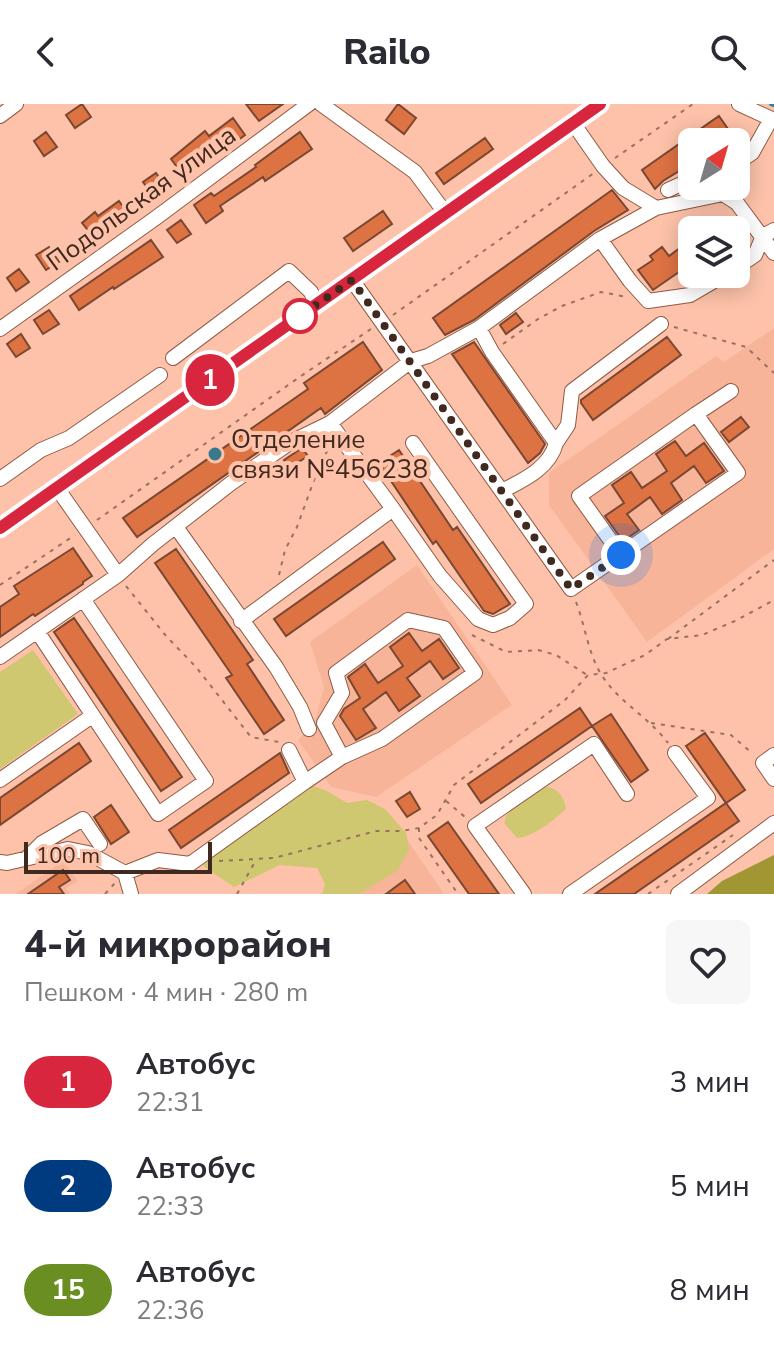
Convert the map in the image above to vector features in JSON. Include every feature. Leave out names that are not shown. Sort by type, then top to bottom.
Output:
[{"type":"main road","points":[[0,528],[600,104]]},
{"type":"street","points":[[0,116],[16,104]]},
{"type":"street","name":"Подольская улица","points":[[0,329],[309,104]]},
{"type":"street","points":[[321,104],[415,172],[446,214]]},
{"type":"street","points":[[739,104],[773,120],[750,154]]},
{"type":"street","points":[[573,123],[603,166],[623,188],[656,208]]},
{"type":"street","points":[[668,190],[678,185]]},
{"type":"street","points":[[0,657],[118,575],[230,484],[291,442],[334,428],[411,361],[428,356],[479,328],[600,239],[656,208],[723,194],[768,233],[774,253]]},
{"type":"street","points":[[750,258],[768,233]]},
{"type":"street","points":[[600,239],[648,301],[690,295],[702,288]]},
{"type":"street","points":[[173,358],[289,271],[311,292],[316,305]]},
{"type":"street","points":[[352,280],[571,589],[738,473],[696,414]]},
{"type":"street","points":[[502,491],[532,475],[554,453],[556,443],[568,425],[572,391],[661,324]]},
{"type":"street","points":[[479,328],[492,352],[556,443]]},
{"type":"street","points":[[0,479],[41,450],[69,438],[160,375]]},
{"type":"street","points":[[621,555],[579,496],[731,391]]},
{"type":"street","points":[[334,428],[440,576],[478,619],[493,625],[510,618],[526,604],[413,443]]},
{"type":"street","points":[[57,488],[118,575]]},
{"type":"street","points":[[241,621],[393,509]]},
{"type":"street","points":[[176,527],[276,667],[309,729]]},
{"type":"street","points":[[37,631],[158,814],[206,781],[83,599]]},
{"type":"street","points":[[125,873],[158,860],[190,864],[342,757],[382,739],[475,673],[444,628],[408,620],[336,673],[342,693],[324,723],[342,757]]},
{"type":"street","points":[[0,780],[92,716]]},
{"type":"street","points":[[524,894],[475,826],[594,744],[627,794]]},
{"type":"street","points":[[289,750],[305,782]]},
{"type":"street","points":[[570,894],[708,798],[675,753]]},
{"type":"street","points":[[769,759],[774,779]]},
{"type":"street","points":[[27,858],[42,843],[83,819],[100,844]]},
{"type":"street","points":[[678,894],[774,823]]},
{"type":"street","points":[[0,862],[68,849],[88,853],[125,873],[131,894]]},
{"type":"path","points":[[0,585],[693,104]]},
{"type":"path","points":[[492,352],[538,319],[562,306],[601,292],[648,301]]},
{"type":"path","points":[[661,324],[746,347],[774,373]]},
{"type":"path","points":[[268,602],[285,550],[297,527],[334,428]]},
{"type":"path","points":[[472,635],[506,652],[538,650],[556,655],[588,675],[606,673],[645,655],[774,560]]},
{"type":"path","points":[[118,575],[251,737],[277,741],[289,750]]},
{"type":"path","points":[[571,589],[600,674],[626,705],[658,729],[675,753]]},
{"type":"path","points":[[667,639],[702,635],[774,600]]},
{"type":"path","points":[[458,648],[468,641],[478,619]]},
{"type":"path","points":[[217,861],[274,858],[376,831],[419,828],[437,815],[454,785],[565,700],[588,675]]},
{"type":"path","points":[[650,723],[731,735],[769,759]]},
{"type":"path","points":[[445,801],[475,826]]},
{"type":"path","points":[[419,828],[419,838],[458,894]]},
{"type":"path","points":[[648,894],[736,833]]},
{"type":"path","points":[[237,894],[257,858]]},
{"type":"shaded area","points":[[774,328],[774,549],[647,642],[549,505],[549,473],[716,356],[724,362]]},
{"type":"shaded area","points":[[417,565],[512,705],[376,797],[331,787],[298,740],[316,717],[324,687],[310,642]]},
{"type":"shaded area","points":[[33,650],[78,714],[0,769],[0,672]]},
{"type":"shaded area","points":[[313,786],[347,803],[367,800],[385,809],[406,833],[409,850],[397,871],[359,894],[322,894],[325,884],[317,868],[280,865],[234,887],[203,866],[221,847]]},
{"type":"shaded area","points":[[546,787],[560,794],[566,809],[537,831],[517,838],[504,823],[507,814]]},
{"type":"shaded area","points":[[406,838],[444,894],[322,894]]},
{"type":"shaded area","points":[[774,855],[774,894],[707,894],[722,881]]},
{"type":"shaded area","points":[[63,861],[78,881],[66,888],[70,894],[16,894]]},
{"type":"building","points":[[82,104],[91,117],[75,128],[66,115]]},
{"type":"building","points":[[246,104],[283,104],[259,121]]},
{"type":"building","points":[[398,104],[416,118],[404,134],[386,120]]},
{"type":"building","points":[[719,116],[727,128],[702,128]]},
{"type":"building","points":[[233,118],[245,135],[233,144],[228,138],[183,175],[171,159],[205,131],[209,136]]},
{"type":"building","points":[[46,132],[57,147],[44,156],[34,141]]},
{"type":"building","points":[[300,132],[312,149],[265,181],[263,177],[220,206],[223,211],[206,223],[194,205],[211,193],[214,196]]},
{"type":"building","points":[[485,138],[493,149],[444,184],[436,173]]},
{"type":"building","points":[[678,145],[678,172],[655,189],[642,170]]},
{"type":"building","points":[[156,173],[166,187],[153,196],[143,182]]},
{"type":"building","points":[[612,190],[628,210],[594,231],[474,320],[445,335],[433,318]]},
{"type":"building","points":[[119,201],[129,215],[95,239],[82,223],[95,212],[98,216]]},
{"type":"building","points":[[383,211],[392,224],[353,251],[344,238]]},
{"type":"building","points":[[181,220],[191,234],[177,243],[167,230]]},
{"type":"building","points":[[151,240],[163,257],[79,310],[70,296]]},
{"type":"building","points":[[49,247],[59,262],[46,270],[36,255]]},
{"type":"building","points":[[662,247],[669,256],[678,249],[678,273],[653,290],[638,270],[653,260],[650,256]]},
{"type":"building","points":[[19,269],[29,282],[16,291],[7,278]]},
{"type":"building","points":[[49,310],[59,324],[43,334],[34,320]]},
{"type":"building","points":[[516,313],[523,322],[506,334],[500,325]]},
{"type":"building","points":[[21,334],[30,348],[16,357],[7,344]]},
{"type":"building","points":[[667,337],[681,355],[593,420],[581,400]]},
{"type":"building","points":[[363,342],[382,370],[325,414],[321,408],[137,537],[123,518],[308,389],[304,383]]},
{"type":"building","points":[[474,342],[545,444],[528,463],[452,354]]},
{"type":"building","points":[[741,417],[749,427],[729,442],[721,432]]},
{"type":"building","points":[[675,441],[686,456],[704,443],[724,471],[706,483],[694,466],[671,483],[682,500],[662,514],[650,497],[627,514],[639,530],[623,541],[605,516],[624,503],[612,485],[631,472],[642,488],[667,471],[656,454]]},
{"type":"building","points":[[302,448],[308,456],[289,468],[284,460]]},
{"type":"building","points":[[399,450],[453,530],[457,527],[510,604],[493,614],[484,611],[436,541],[433,544],[379,463]]},
{"type":"building","points":[[383,542],[395,559],[286,636],[274,619]]},
{"type":"building","points":[[73,548],[92,576],[0,637],[0,607],[19,594],[14,586]]},
{"type":"building","points":[[176,549],[253,660],[247,664],[284,720],[264,734],[226,678],[232,675],[155,563]]},
{"type":"building","points":[[74,618],[182,777],[161,791],[54,632]]},
{"type":"building","points":[[409,633],[422,651],[439,639],[459,668],[443,679],[430,661],[407,678],[420,696],[399,711],[386,692],[363,709],[376,728],[356,740],[340,716],[344,709],[360,698],[348,677],[365,664],[378,683],[403,666],[390,647]]},
{"type":"building","points":[[580,708],[592,726],[481,803],[468,784]]},
{"type":"building","points":[[611,714],[648,770],[631,782],[592,726]]},
{"type":"building","points":[[705,733],[745,790],[726,803],[686,746]]},
{"type":"building","points":[[79,743],[91,761],[0,825],[0,798]]},
{"type":"building","points":[[280,753],[289,773],[181,848],[169,830]]},
{"type":"building","points":[[410,792],[420,809],[407,817],[396,801]]},
{"type":"building","points":[[726,803],[739,821],[634,894],[595,894]]},
{"type":"building","points":[[111,805],[129,832],[111,844],[94,817]]},
{"type":"building","points":[[448,822],[499,894],[469,894],[428,836]]},
{"type":"building","points":[[63,870],[70,880],[59,887],[64,894],[28,894]]},
{"type":"building","points":[[405,880],[415,894],[386,894]]},
{"type":"bus line","name":"1","points":[[0,528],[600,104]]},
{"type":"place","name":"Отделение связи №456238","points":[[215,454]]},
{"type":"route","points":[[300,316],[290,323],[352,280],[571,589],[621,555]]}]
